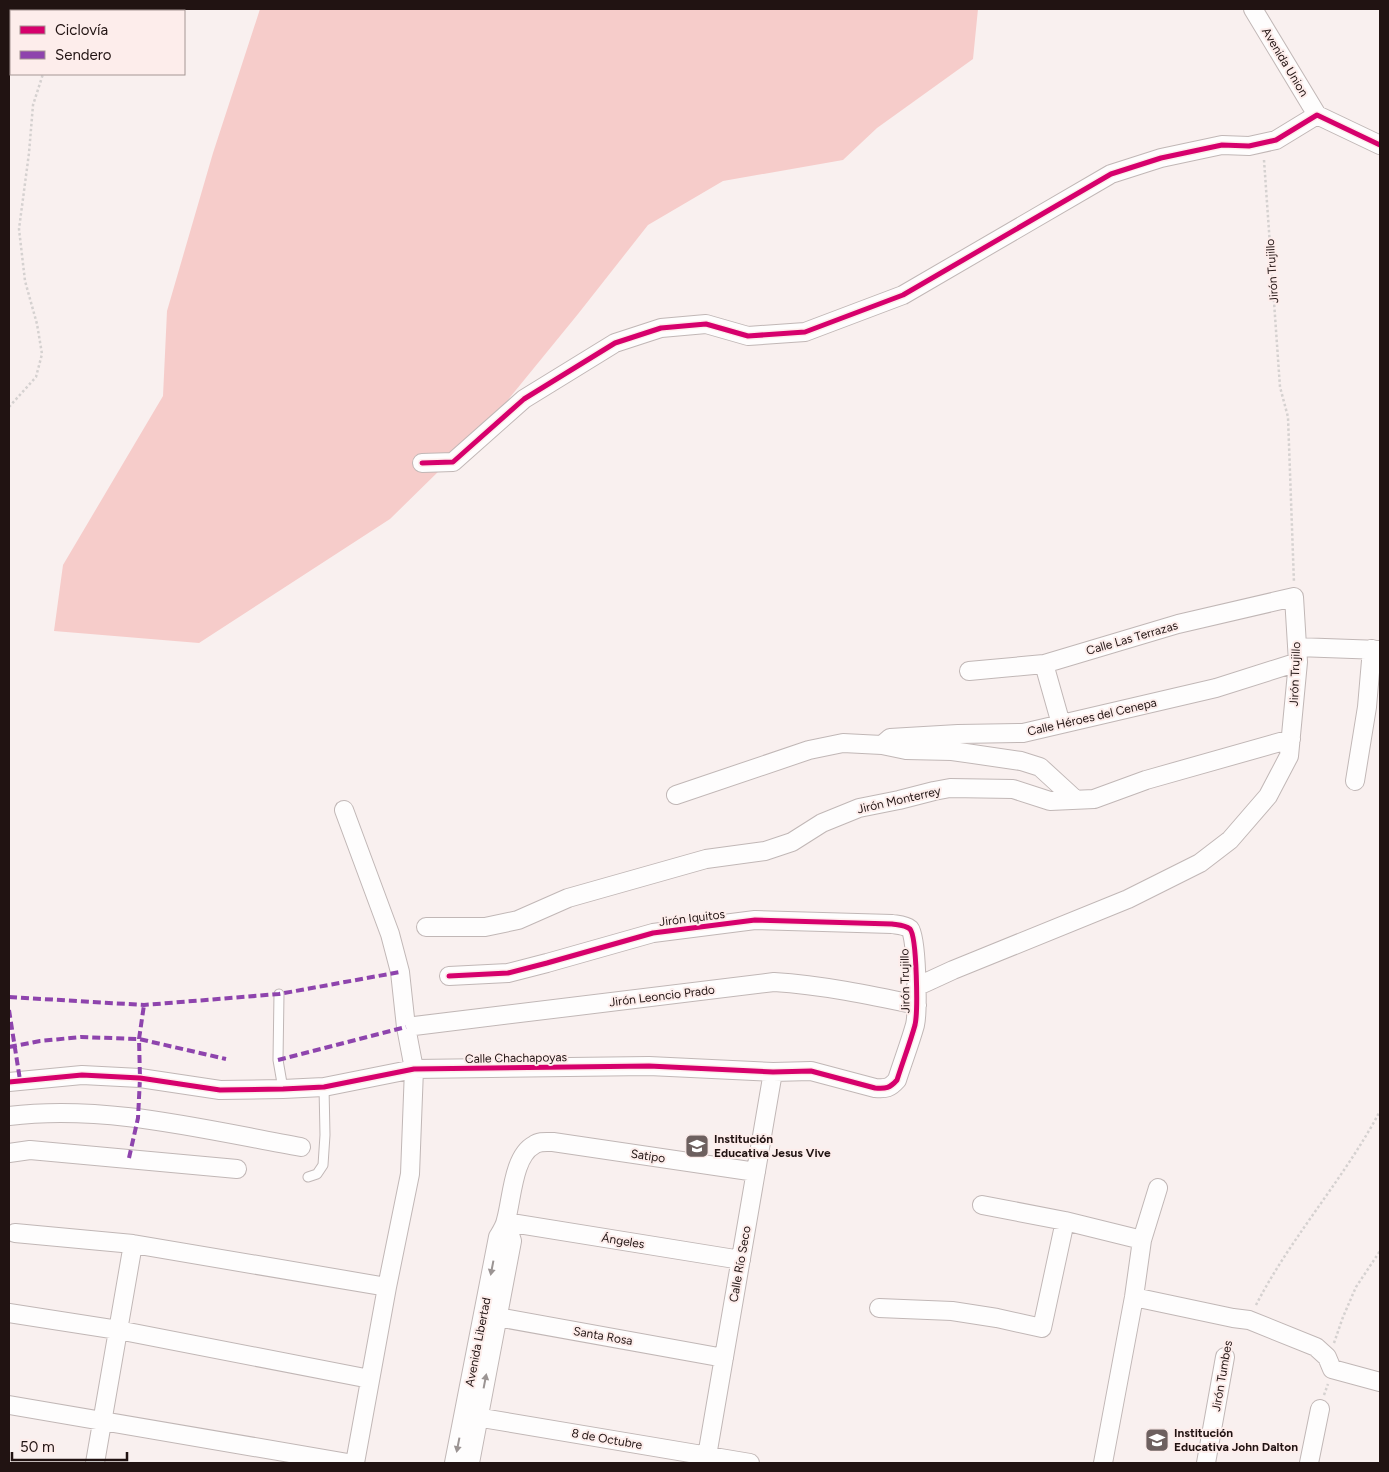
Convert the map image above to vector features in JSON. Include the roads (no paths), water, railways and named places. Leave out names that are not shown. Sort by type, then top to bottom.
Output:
[{"type":"street","name":"Avenida Union","points":[[1253,9],[1317,115]]},
{"type":"street","points":[[422,463],[453,462],[524,399],[615,343],[661,328],[706,324],[748,336],[805,332],[903,295],[1111,174],[1161,158],[1222,145],[1249,146],[1276,140],[1317,115],[1380,145]]},
{"type":"street","name":"Jirón Trujillo","points":[[916,987],[953,970],[1128,899],[1200,863],[1230,840],[1268,796],[1289,756],[1298,655],[1294,597]]},
{"type":"street","name":"Calle Las Terrazas","points":[[969,671],[1044,664],[1178,624],[1294,597]]},
{"type":"street","points":[[1355,781],[1376,649]]},
{"type":"street","name":"Calle Héroes del Cenepa","points":[[882,745],[890,738],[1022,733],[1216,688],[1298,655],[1376,649]]},
{"type":"street","points":[[1044,664],[1062,724]]},
{"type":"street","name":"Jirón Monterrey","points":[[426,928],[485,926],[518,920],[568,898],[696,862],[764,851],[792,842],[822,823],[859,808],[934,791],[950,788],[1013,789],[1050,801],[1094,799],[1146,780],[1291,739]]},
{"type":"street","name":"Calle Héroes del Cenepa","points":[[676,795],[809,750],[843,743],[882,745],[906,750],[952,751],[1021,761],[1040,767],[1076,800]]},
{"type":"street","points":[[344,810],[390,934],[400,972],[406,1027],[414,1069],[410,1174],[355,1463]]},
{"type":"street","name":"Jirón Iquitos","points":[[449,976],[508,973],[547,964],[653,933],[756,920],[892,924],[905,926],[911,931]]},
{"type":"street","name":"Jirón Trujillo","points":[[891,1087],[897,1080],[916,1023],[914,942],[911,931]]},
{"type":"street","name":"Jirón Leoncio Prado","points":[[406,1027],[774,982],[794,983],[917,1005]]},
{"type":"street","name":"Calle Chachapoyas","points":[[9,1082],[82,1075],[140,1078],[220,1090],[283,1089],[324,1087],[414,1069],[650,1066],[811,1072],[875,1088],[884,1089],[891,1087]]},
{"type":"street","name":"Calle Río Seco","points":[[707,1456],[773,1072]]},
{"type":"street","points":[[9,1116],[37,1113],[138,1118],[301,1147]]},
{"type":"street","name":"Satipo","points":[[540,1142],[553,1142],[756,1172]]},
{"type":"street","name":"Avenida Libertad","points":[[454,1463],[471,1416],[490,1316],[512,1241],[506,1222],[518,1165],[524,1153],[540,1142]]},
{"type":"street","points":[[9,1153],[30,1150],[236,1169]]},
{"type":"street","points":[[1103,1463],[1134,1297],[1142,1240],[1158,1188]]},
{"type":"street","points":[[982,1205],[1065,1221],[1142,1240]]},
{"type":"street","points":[[879,1308],[952,1311],[1042,1328],[1065,1221]]},
{"type":"street","name":"Ángeles","points":[[506,1222],[741,1260]]},
{"type":"street","points":[[15,1233],[133,1244],[387,1287]]},
{"type":"street","points":[[95,1463],[133,1244]]},
{"type":"street","points":[[1134,1297],[1249,1320],[1316,1347],[1330,1363],[1380,1382]]},
{"type":"street","points":[[9,1313],[118,1330],[370,1379]]},
{"type":"street","name":"Santa Rosa","points":[[490,1316],[724,1358]]},
{"type":"street","name":"Jirón Tumbes","points":[[1206,1463],[1225,1358]]},
{"type":"street","points":[[9,1406],[348,1463]]},
{"type":"street","points":[[1309,1463],[1320,1408]]},
{"type":"street","name":"Avenida Libertad","points":[[470,1463],[471,1416]]},
{"type":"street","name":"8 de Octubre","points":[[471,1416],[707,1456],[730,1462],[750,1463]]},
{"type":"lane","points":[[279,994],[278,1060],[283,1089]]},
{"type":"lane","points":[[308,1177],[317,1174],[323,1165],[325,1136],[324,1087]]},
{"type":"place","name":"Institución Educativa Jesus Vive","points":[[697,1146]]},
{"type":"place","name":"Institución Educativa John Dalton","points":[[1157,1440]]}]
